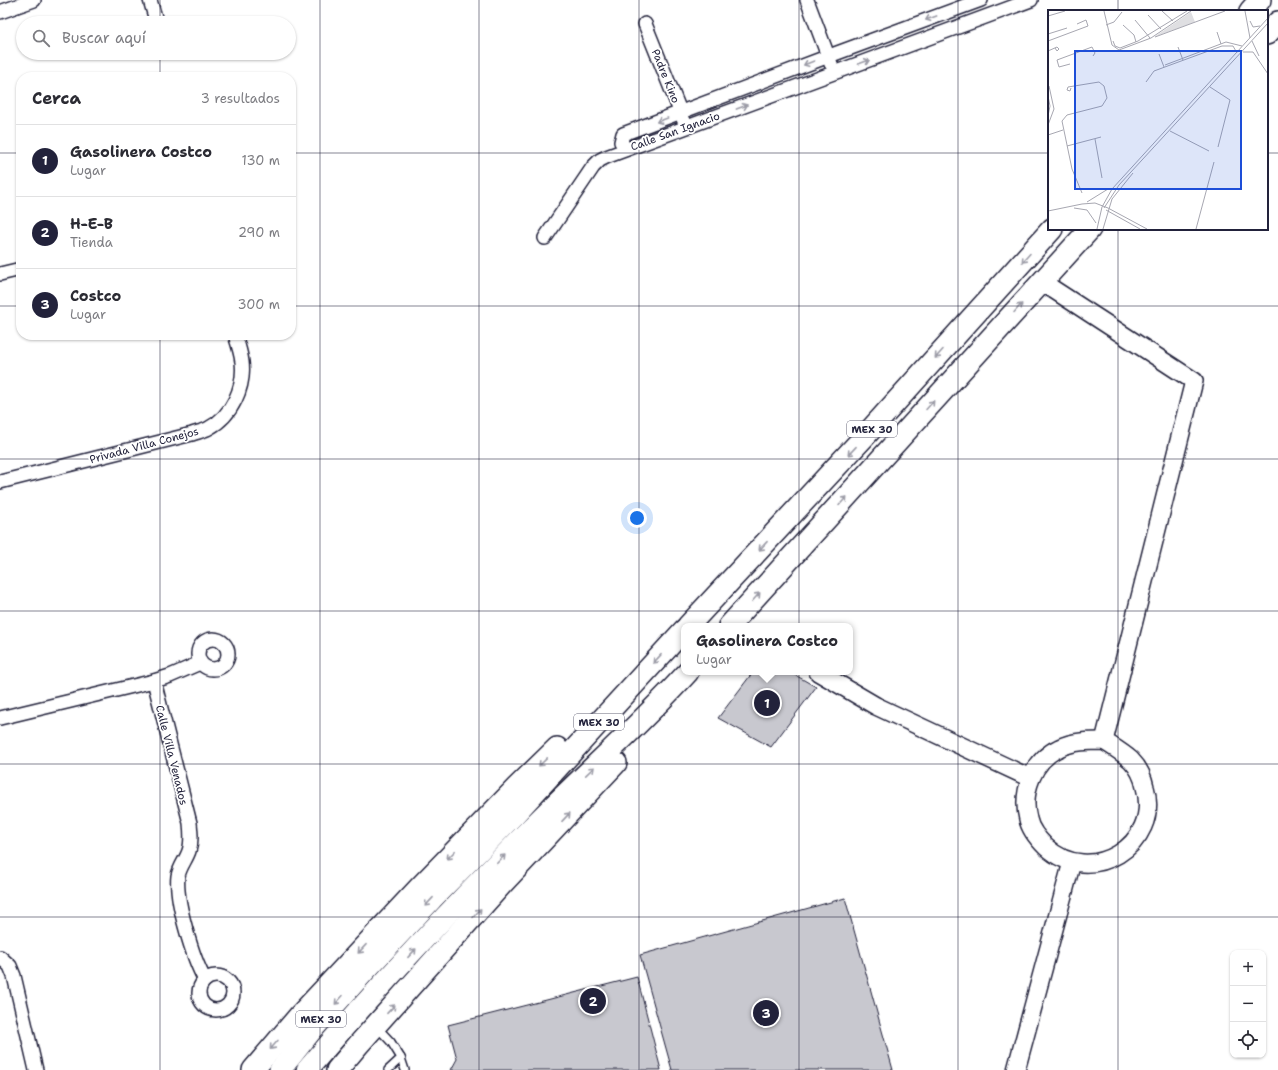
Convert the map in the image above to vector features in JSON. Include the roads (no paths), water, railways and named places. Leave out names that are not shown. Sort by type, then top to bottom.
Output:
[{"type":"main road","points":[[1251,10],[1260,0]]},
{"type":"main road","points":[[1268,33],[1278,22]]},
{"type":"main road","name":"MEX 30","points":[[691,623],[860,442],[1051,230]]},
{"type":"main road","name":"MEX 30","points":[[737,623],[1089,230]]},
{"type":"main road","name":"MEX 30","points":[[280,1070],[312,1030],[365,971],[514,814],[681,633]]},
{"type":"main road","name":"MEX 30","points":[[307,1070],[376,992],[532,827],[658,705],[685,675]]},
{"type":"main road","points":[[337,1070],[502,884],[632,745],[646,728],[658,705]]},
{"type":"main road","points":[[253,1069],[358,953],[516,788],[554,751],[576,733],[607,713]]},
{"type":"street","points":[[0,12],[34,0]]},
{"type":"street","points":[[150,0],[155,16]]},
{"type":"street","points":[[807,0],[835,72]]},
{"type":"street","points":[[979,0],[985,18]]},
{"type":"street","name":"Calle San Ignacio","points":[[979,0],[623,134],[622,142],[626,149],[1031,0]]},
{"type":"street","points":[[1241,0],[1245,10]]},
{"type":"street","name":"Padre Kino","points":[[644,24],[687,127]]},
{"type":"street","points":[[545,238],[600,160],[626,149]]},
{"type":"street","points":[[0,274],[16,269]]},
{"type":"street","points":[[1042,282],[1194,381],[1104,741]]},
{"type":"street","name":"Privada Villa Conejos","points":[[0,482],[192,434],[209,428],[229,410],[240,388],[243,376],[242,362],[236,340]]},
{"type":"street","points":[[0,718],[154,681],[200,663]]},
{"type":"street","points":[[823,675],[876,706],[1030,778]]},
{"type":"street","name":"Calle Villa Venados","points":[[154,681],[191,830],[190,847],[182,862],[178,875],[178,895],[196,961],[205,980]]},
{"type":"street","points":[[1104,741],[1132,761],[1142,777],[1148,795],[1147,815],[1140,832],[1128,848],[1112,858],[1093,863],[1072,862],[1053,853],[1037,839],[1028,820],[1025,799],[1030,778],[1042,761],[1059,748],[1079,742],[1104,741]]},
{"type":"street","points":[[1016,1070],[1072,862]]},
{"type":"street","points":[[0,957],[10,966],[14,976],[36,1070]]},
{"type":"lane","points":[[375,1026],[391,1042],[401,1058],[405,1070]]},
{"type":"lane","points":[[388,1070],[401,1058]]},
{"type":"place","name":"Gasolinera Costco","points":[[767,703]]},
{"type":"place","name":"H-E-B","points":[[593,1001]]},
{"type":"place","name":"Costco","points":[[766,1013]]}]
